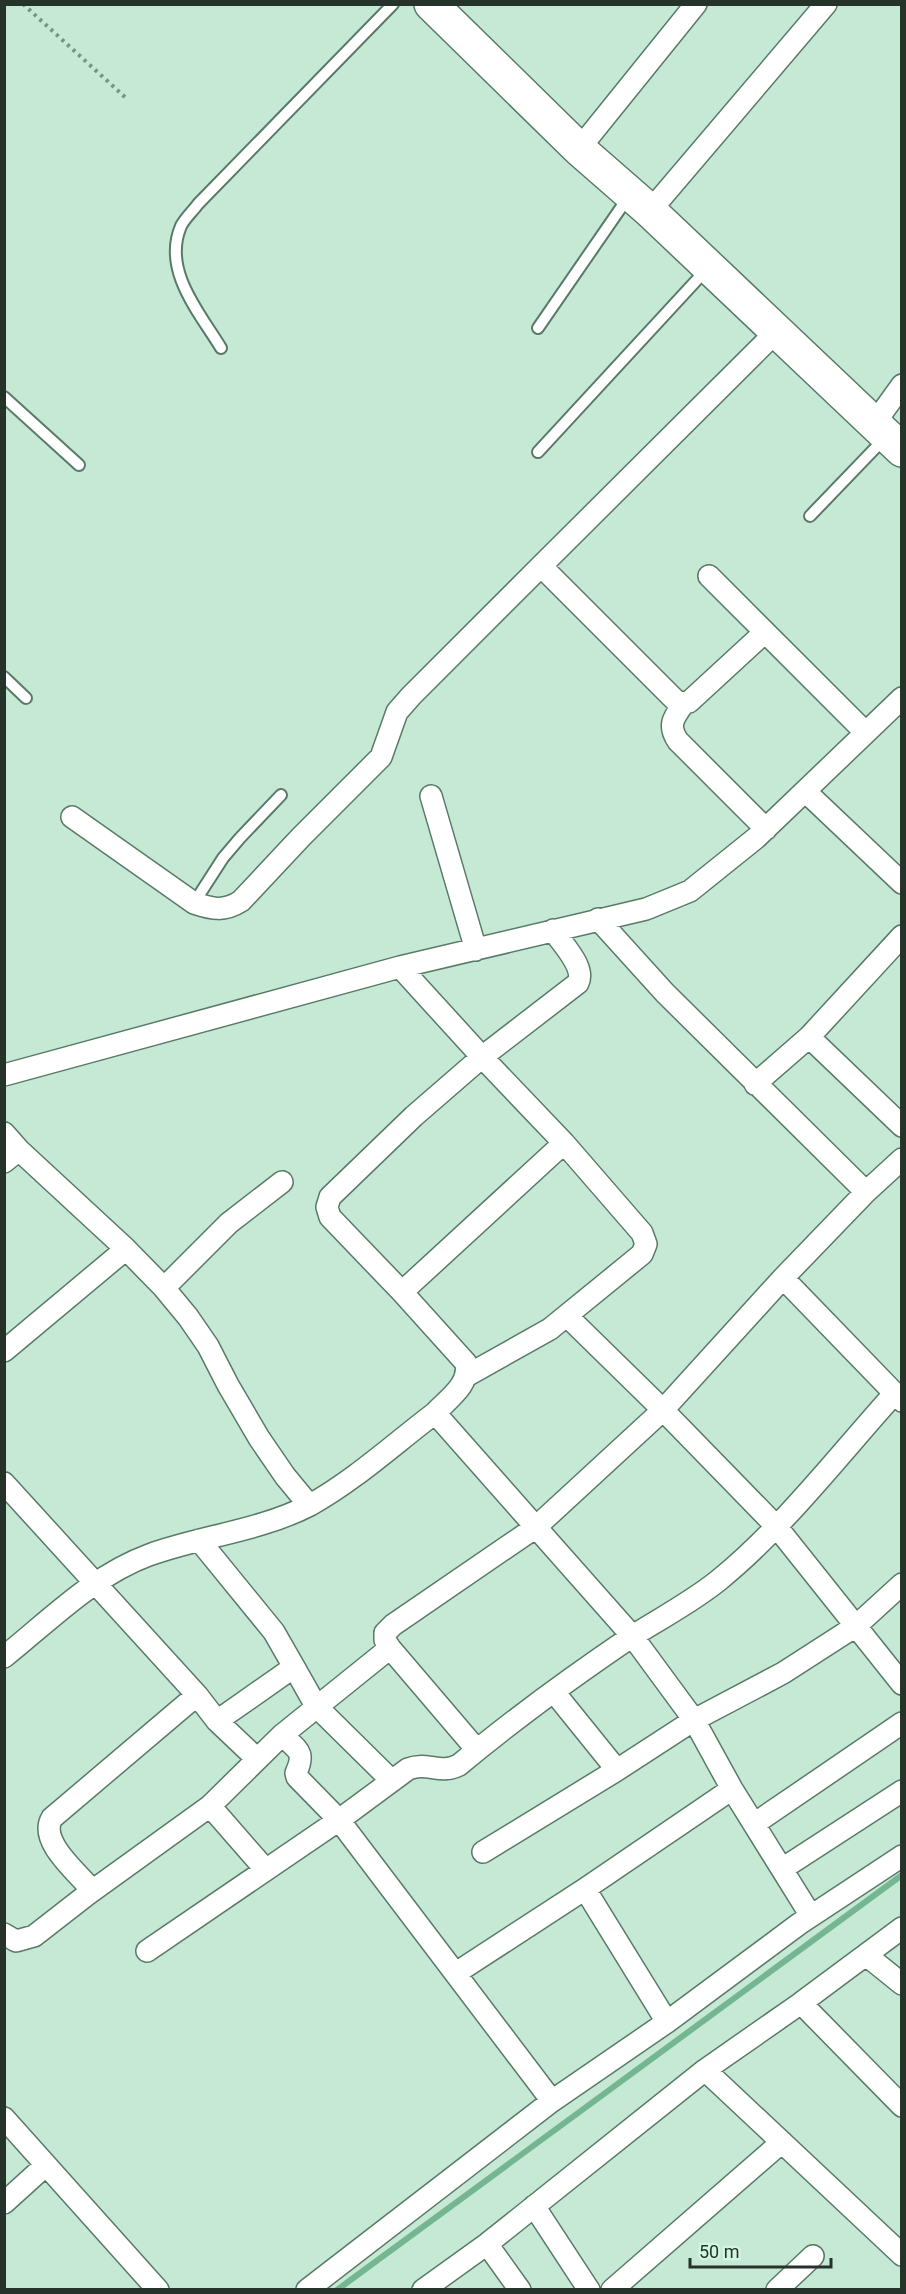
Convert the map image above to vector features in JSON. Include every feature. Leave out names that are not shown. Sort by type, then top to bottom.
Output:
[{"type":"main road","points":[[431,4],[579,149],[641,203],[888,437]]},
{"type":"street","points":[[579,149],[696,4]]},
{"type":"street","points":[[641,203],[826,4]]},
{"type":"street","points":[[72,817],[194,903],[215,909],[229,908],[241,901],[381,757],[398,712],[411,696],[776,332]]},
{"type":"street","points":[[888,437],[902,385]]},
{"type":"street","points":[[541,566],[678,703],[689,702],[765,632]]},
{"type":"street","points":[[709,576],[865,732]]},
{"type":"street","points":[[4,1075],[400,967],[646,909],[690,891],[722,868],[766,829],[902,699]]},
{"type":"street","points":[[684,703],[673,718],[671,726],[673,733],[766,829]]},
{"type":"street","points":[[805,791],[902,883]]},
{"type":"street","points":[[431,796],[476,950]]},
{"type":"street","points":[[598,919],[665,993],[866,1192]]},
{"type":"street","points":[[4,1657],[96,1582],[147,1556],[272,1520],[309,1505],[353,1476],[435,1413],[464,1383],[468,1374],[466,1363],[330,1217],[327,1207],[330,1197],[414,1116],[482,1057],[578,983],[581,978],[578,967],[552,930]]},
{"type":"street","points":[[755,1084],[809,1037],[902,936]]},
{"type":"street","points":[[400,967],[564,1143],[642,1233],[646,1244],[642,1254],[568,1317],[468,1374]]},
{"type":"street","points":[[809,1037],[902,1126]]},
{"type":"street","points":[[4,1133],[12,1156],[126,1249],[164,1288],[208,1346],[259,1438],[285,1476],[309,1505]]},
{"type":"street","points":[[402,1292],[564,1143]]},
{"type":"street","points":[[477,1750],[390,1648],[385,1640],[385,1632],[536,1527],[663,1410],[783,1278],[866,1192],[902,1159]]},
{"type":"street","points":[[164,1288],[229,1223],[282,1182]]},
{"type":"street","points":[[4,1351],[126,1249]]},
{"type":"street","points":[[147,1951],[339,1820],[408,1769],[428,1766],[439,1770],[450,1770],[554,1692],[720,1579],[776,1526],[898,1397],[783,1278]]},
{"type":"street","points":[[568,1317],[776,1526],[902,1684]]},
{"type":"street","points":[[435,1413],[633,1637],[694,1720],[732,1789],[811,1916]]},
{"type":"street","points":[[4,1483],[96,1582],[218,1721],[257,1760]]},
{"type":"street","points":[[199,1540],[274,1632],[316,1706],[392,1781]]},
{"type":"street","points":[[483,1852],[694,1720],[783,1672],[856,1626],[902,1584]]},
{"type":"street","points":[[4,1934],[16,1941],[34,1936],[92,1890],[210,1806],[282,1735],[390,1648]]},
{"type":"street","points":[[218,1721],[294,1667]]},
{"type":"street","points":[[554,1692],[617,1770]]},
{"type":"street","points":[[92,1890],[51,1843],[48,1830],[52,1818],[197,1695]]},
{"type":"street","points":[[754,1824],[902,1723]]},
{"type":"street","points":[[282,1735],[300,1755],[301,1763],[296,1773],[297,1777],[339,1820],[552,2101]]},
{"type":"street","points":[[456,1973],[732,1789]]},
{"type":"street","points":[[782,1869],[902,1791]]},
{"type":"street","points":[[210,1806],[265,1869]]},
{"type":"street","points":[[307,2289],[552,2101],[667,2022],[811,1916],[902,1856]]},
{"type":"street","points":[[585,1889],[667,2022]]},
{"type":"street","points":[[423,2289],[487,2244],[705,2070],[902,1928]]},
{"type":"street","points":[[866,1955],[902,1984]]},
{"type":"street","points":[[801,2003],[902,2106]]},
{"type":"street","points":[[705,2070],[902,2255]]},
{"type":"street","points":[[4,2118],[158,2289]]},
{"type":"street","points":[[612,2289],[782,2142]]},
{"type":"street","points":[[4,2203],[46,2165]]},
{"type":"street","points":[[534,2206],[589,2289]]},
{"type":"street","points":[[487,2244],[520,2289]]},
{"type":"street","points":[[777,2289],[813,2256]]},
{"type":"lane","points":[[220,348],[181,283],[176,264],[176,242],[182,224],[198,204],[393,4]]},
{"type":"lane","points":[[537,328],[641,203]]},
{"type":"lane","points":[[538,452],[709,267]]},
{"type":"lane","points":[[4,397],[79,465]]},
{"type":"lane","points":[[810,516],[888,437]]},
{"type":"lane","points":[[4,677],[26,698]]},
{"type":"lane","points":[[194,903],[234,844],[281,795]]},
{"type":"path","points":[[23,4],[126,98]]},
{"type":"waterway","points":[[337,2290],[902,1875]]}]
